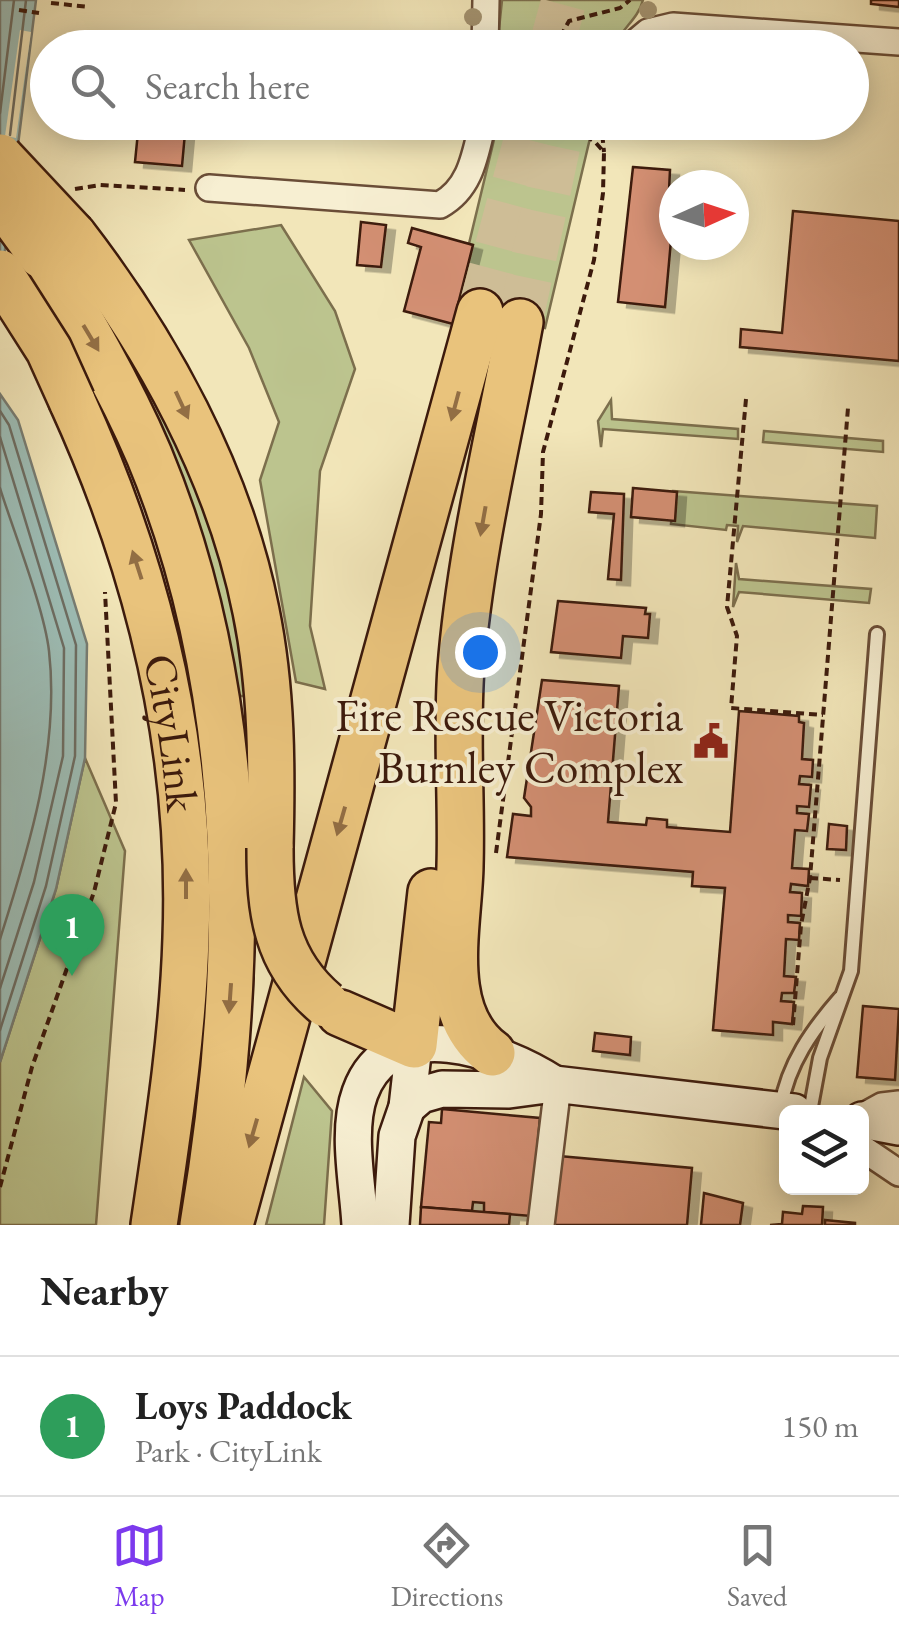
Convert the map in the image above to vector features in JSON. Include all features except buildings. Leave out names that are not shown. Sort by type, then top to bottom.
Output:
[{"type":"highway","points":[[0,157],[57,245],[104,360],[150,457],[194,599],[220,725],[233,902],[232,968],[226,1059],[203,1225]]},
{"type":"highway","points":[[0,199],[115,290],[176,392],[242,552],[256,613],[268,703],[272,908],[279,940],[298,975],[333,1008],[397,1053],[456,763],[500,317],[230,1225]]},
{"type":"highway","name":"CityLink","points":[[0,273],[49,350],[128,536],[166,678],[183,796],[186,938],[181,1016],[154,1225]]},
{"type":"highway","points":[[456,763],[460,840],[456,984],[470,1030],[492,1053]]},
{"type":"highway","points":[[126,1225],[186,938]]},
{"type":"main road","points":[[397,1053],[408,1107]]},
{"type":"main road","points":[[360,1225],[357,1108],[362,1088],[397,1053],[492,1053],[516,1060],[556,1084]]},
{"type":"main road","points":[[391,1225],[398,1130],[408,1107],[426,1093],[556,1084],[779,1110]]},
{"type":"main road","points":[[869,1121],[899,1128]]},
{"type":"street","points":[[485,30],[486,0]]},
{"type":"street","points":[[656,30],[673,26],[730,30]]},
{"type":"street","points":[[869,40],[899,42]]},
{"type":"street","points":[[210,188],[440,205],[455,197],[468,178],[478,140]]},
{"type":"street","points":[[541,1225],[556,1084]]},
{"type":"street","points":[[869,1114],[882,1106],[899,1104]]},
{"type":"street","points":[[869,1153],[899,1173]]},
{"type":"lane","points":[[797,1105],[847,988],[877,634]]},
{"type":"lane","points":[[794,1105],[793,1065],[812,1032],[847,988]]},
{"type":"path","points":[[564,30],[569,21],[620,8],[630,0]]},
{"type":"path","points":[[51,3],[89,8]]},
{"type":"path","points":[[19,10],[39,12]]},
{"type":"path","points":[[590,140],[604,152]]},
{"type":"path","points":[[495,856],[507,795],[518,658],[541,514],[543,452],[594,260],[603,140]]},
{"type":"path","points":[[746,400],[727,607],[737,636],[731,708],[823,715]]},
{"type":"path","points":[[793,1030],[801,925],[810,878],[848,408]]},
{"type":"path","points":[[0,1187],[32,1067],[94,892],[116,803],[104,578]]},
{"type":"path","points":[[732,622],[740,622]]},
{"type":"path","points":[[810,878],[857,882]]},
{"type":"green space","points":[[502,0],[643,0],[625,30],[499,30]]},
{"type":"green space","points":[[494,140],[590,140],[545,328],[454,306]]},
{"type":"green space","points":[[281,225],[335,311],[355,369],[320,471],[310,626],[325,689],[296,682],[260,480],[279,422],[249,348],[189,240]]},
{"type":"green space","points":[[80,277],[130,336],[217,523],[249,696],[236,696],[211,570],[189,495]]},
{"type":"green space","points":[[611,400],[612,419],[738,429],[738,439],[603,429],[601,447],[598,421]]},
{"type":"green space","points":[[764,431],[883,441],[883,452],[763,442]]},
{"type":"green space","points":[[673,491],[877,506],[875,538],[743,526],[737,542],[738,526],[727,525],[726,530],[671,524]]},
{"type":"green space","points":[[736,563],[739,579],[871,589],[869,603],[739,592],[733,607]]},
{"type":"green space","points":[[85,758],[125,851],[96,1225],[0,1225],[0,1062],[56,889]]},
{"type":"green space","points":[[304,1077],[332,1111],[324,1225],[266,1225]]},
{"type":"water","points":[[0,0],[36,0],[30,30],[0,290]]},
{"type":"water","points":[[0,394],[18,420],[87,644],[85,758],[56,889],[0,1062]]},
{"type":"pier","points":[[20,30],[30,32],[16,138],[5,136]]},
{"type":"tunnel","points":[[556,30],[564,0]]},
{"type":"tunnel","points":[[480,312],[526,140]]},
{"type":"tunnel","points":[[520,322],[559,140]]},
{"type":"place","name":"Fire Rescue Victoria Burnley Complex","points":[[711,741]]},
{"type":"place","name":"Loys Paddock","points":[[72,976]]}]
